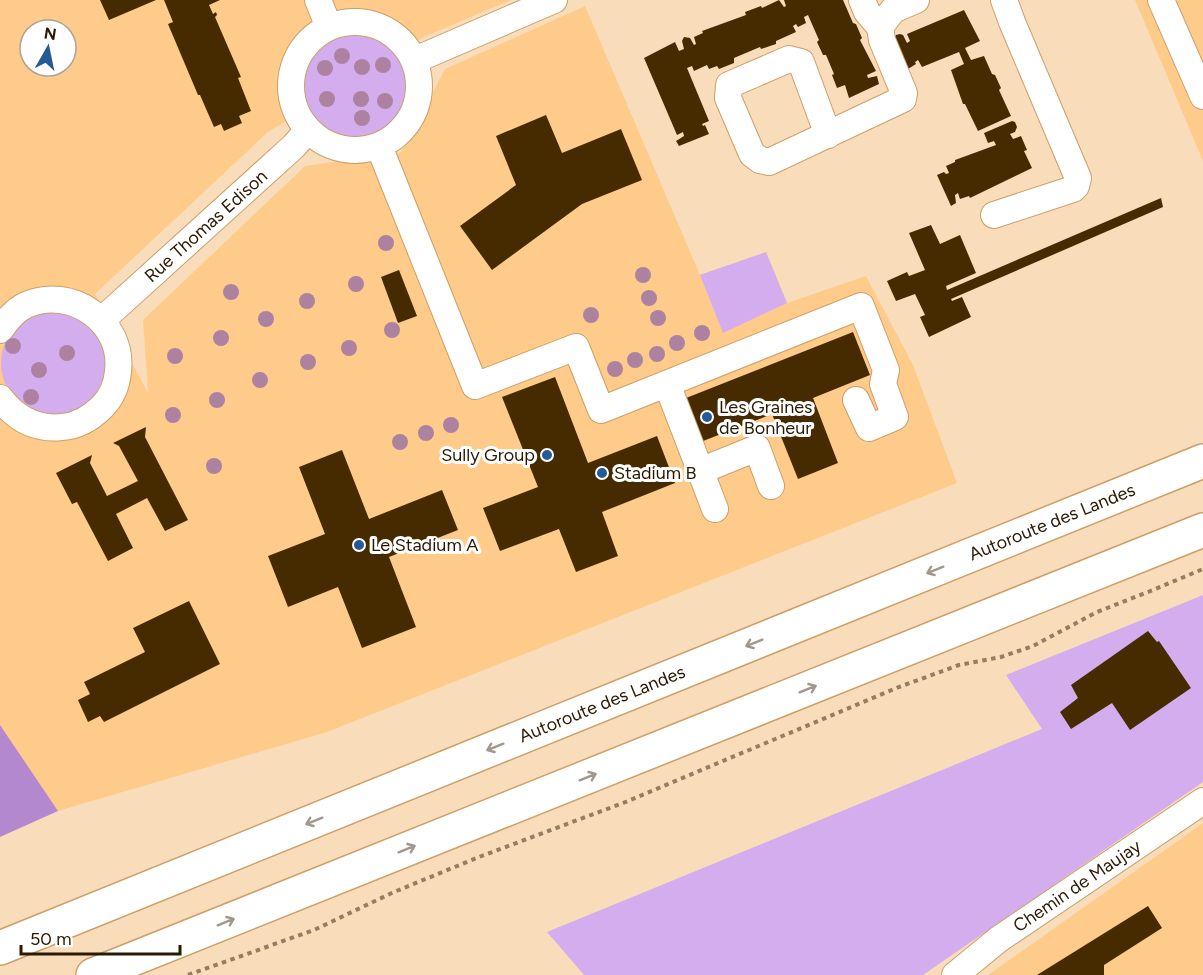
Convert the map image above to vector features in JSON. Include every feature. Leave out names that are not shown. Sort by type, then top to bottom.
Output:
[{"type":"highway","name":"Autoroute des Landes","points":[[0,948],[1203,461]]},
{"type":"highway","points":[[93,975],[1203,530]]},
{"type":"street","points":[[318,0],[329,27]]},
{"type":"street","points":[[415,60],[554,0]]},
{"type":"street","points":[[828,135],[903,99],[904,93],[882,40],[880,27],[867,12],[862,0]]},
{"type":"street","points":[[880,27],[893,10],[916,0]]},
{"type":"street","points":[[994,215],[1073,189],[1078,178],[1004,0]]},
{"type":"street","points":[[1161,0],[1203,96]]},
{"type":"street","points":[[354,21],[379,26],[400,39],[415,60],[420,85],[415,110],[401,132],[379,146],[360,150],[341,149],[323,142],[308,129],[297,114],[292,100],[291,86],[292,71],[297,57],[316,34],[329,27],[354,21]]},
{"type":"street","name":"Rue Thomas Edison","points":[[102,320],[294,146],[308,129]]},
{"type":"street","points":[[379,146],[475,386],[576,347],[601,410],[861,306],[886,370],[883,384],[895,417],[869,428],[856,400]]},
{"type":"street","points":[[0,330],[9,318],[26,306],[46,300],[66,300],[86,307],[102,320],[114,339],[119,360],[117,382],[108,402],[92,417],[72,426],[50,429],[28,423],[10,411],[0,398]]},
{"type":"street","points":[[667,384],[715,509]]},
{"type":"street","points":[[700,471],[757,448],[771,486]]},
{"type":"street","name":"Chemin de Maujay","points":[[955,975],[999,939],[1203,801]]},
{"type":"path","points":[[188,975],[314,930],[394,892],[468,861],[623,803],[899,687],[959,665],[1001,657],[1033,646],[1097,612],[1153,591],[1203,568]]},
{"type":"shaded area","points":[[0,0],[511,0],[426,36],[268,132],[95,294],[148,393],[143,320],[305,166],[401,152],[445,69],[585,6],[700,275],[766,252],[787,303],[866,276],[913,365],[957,483],[327,732],[58,811],[0,725]]},
{"type":"shaded area","points":[[1135,0],[1203,0],[1203,161]]},
{"type":"shaded area","points":[[355,34],[375,38],[392,50],[404,67],[408,87],[404,107],[392,124],[375,136],[355,140],[335,136],[318,124],[306,107],[302,87],[306,67],[318,50],[335,38]]},
{"type":"shaded area","points":[[766,252],[787,303],[723,333],[700,275]]},
{"type":"shaded area","points":[[53,311],[73,315],[90,326],[101,343],[105,363],[101,383],[90,400],[73,411],[53,415],[33,411],[16,400],[5,383],[1,363],[5,343],[16,326],[33,315]]},
{"type":"shaded area","points":[[1203,595],[1203,782],[923,975],[584,975],[547,932],[1042,729],[1006,675]]},
{"type":"shaded area","points":[[0,725],[58,811],[0,837]]},
{"type":"shaded area","points":[[1203,823],[1203,975],[988,975]]},
{"type":"building","points":[[100,0],[156,0],[109,20]]},
{"type":"building","points":[[164,0],[220,0],[209,5],[213,14],[216,12],[215,17],[241,77],[238,78],[251,111],[239,116],[242,123],[224,131],[221,124],[214,127],[168,24],[173,22]]},
{"type":"building","points":[[779,0],[784,7],[786,6],[784,0],[843,0],[876,71],[867,75],[868,78],[877,76],[879,84],[849,98],[845,85],[837,88],[832,75],[834,74],[826,55],[823,55],[817,42],[819,40],[808,15],[804,17],[806,23],[798,27],[796,24],[793,26],[796,32],[776,41],[776,44],[761,49],[760,47],[734,58],[734,63],[719,69],[717,66],[709,69],[707,65],[694,71],[692,66],[687,68],[709,121],[702,124],[705,125],[709,134],[679,146],[676,141],[684,136],[683,132],[677,135],[644,58],[675,42],[679,51],[684,49],[682,41],[684,37],[690,38],[694,45],[696,44],[694,37],[703,33],[702,31]]},
{"type":"building","points":[[964,10],[980,41],[965,48],[971,60],[984,56],[1001,88],[999,90],[1011,116],[978,131],[963,104],[951,70],[964,64],[959,52],[922,67],[918,60],[908,69],[894,38],[896,35],[903,35],[907,43],[910,41],[907,34]]},
{"type":"building","points":[[546,115],[562,153],[621,129],[642,180],[582,204],[492,270],[460,226],[516,185],[496,136]]},
{"type":"building","points":[[1012,121],[1017,127],[1015,132],[1010,134],[1013,139],[1021,136],[1027,150],[1024,151],[1032,168],[970,198],[969,196],[960,199],[958,193],[955,195],[956,203],[951,206],[937,175],[944,172],[949,173],[946,166],[955,160],[996,145],[994,141],[988,143],[984,133]]},
{"type":"building","points":[[1161,198],[1163,207],[951,299],[952,301],[962,297],[971,317],[929,337],[920,317],[925,315],[915,294],[896,301],[887,281],[907,272],[909,276],[925,270],[909,233],[931,225],[940,244],[960,235],[976,273],[946,286],[947,290]]},
{"type":"building","points":[[399,270],[417,316],[398,323],[381,277]]},
{"type":"building","points":[[853,332],[870,375],[813,398],[838,463],[798,479],[772,414],[698,443],[681,400]]},
{"type":"building","name":"Stadium B","points":[[555,377],[588,463],[657,436],[675,483],[602,512],[618,556],[576,572],[559,529],[500,551],[483,508],[538,487],[502,397]]},
{"type":"building","points":[[146,427],[145,437],[188,520],[165,531],[147,498],[116,514],[133,548],[108,561],[77,502],[72,504],[56,473],[92,455],[90,463],[107,496],[138,481],[119,446],[113,443]]},
{"type":"building","name":"Le Stadium A","points":[[342,450],[369,519],[442,490],[458,530],[389,557],[416,627],[362,648],[338,587],[288,607],[268,556],[325,534],[299,467]]},
{"type":"building","points":[[189,601],[220,664],[104,722],[100,716],[88,722],[78,700],[90,694],[84,682],[145,652],[133,628]]},
{"type":"building","points":[[1148,631],[1157,642],[1159,641],[1191,688],[1130,730],[1112,703],[1071,729],[1060,712],[1078,698],[1071,685]]},
{"type":"building","points":[[1148,906],[1162,928],[1104,965],[1104,975],[1037,975]]},
{"type":"place","name":"Les Graines de Bonheur","points":[[707,417]]},
{"type":"place","name":"Sully Group","points":[[547,455]]},
{"type":"place","name":"Stadium B","points":[[602,473]]},
{"type":"place","name":"Le Stadium A","points":[[359,545]]}]
